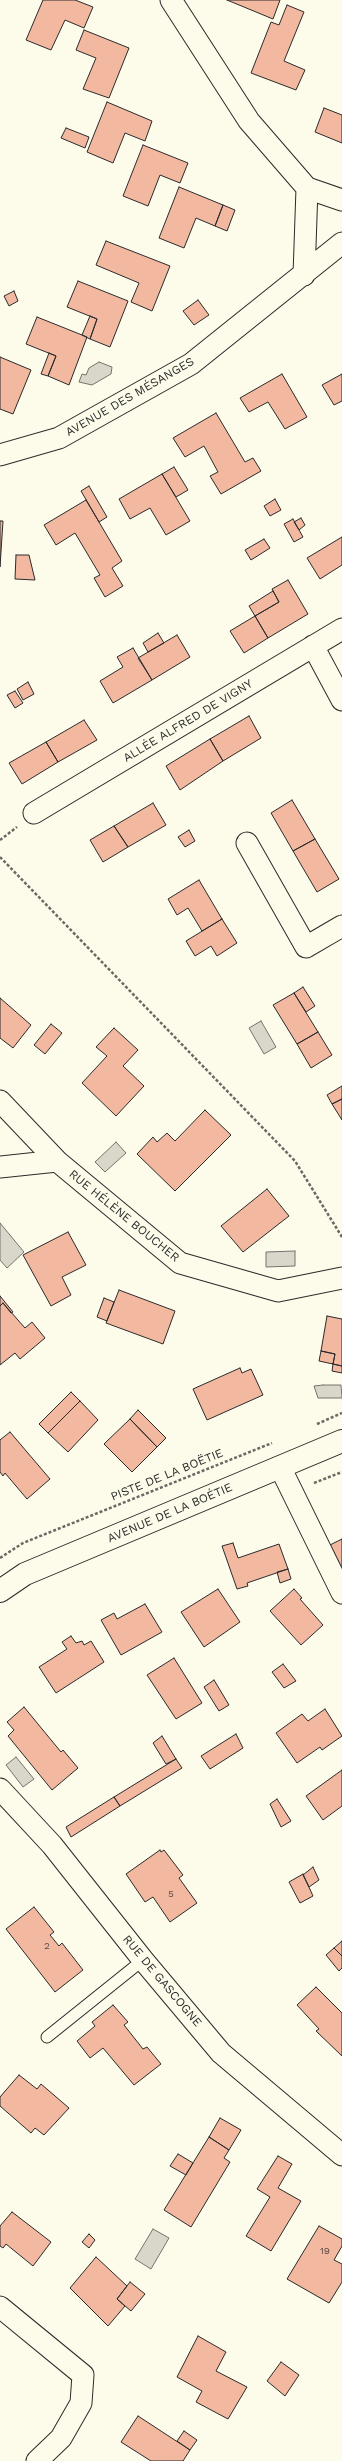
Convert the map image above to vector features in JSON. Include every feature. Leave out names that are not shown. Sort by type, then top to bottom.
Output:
[{"type":"main road","name":"AVENUE DE LA BOÉTIE","points":[[0,1591],[25,1574],[342,1441]]},
{"type":"street","points":[[171,0],[249,121],[307,188],[342,200]]},
{"type":"street","points":[[304,275],[307,188]]},
{"type":"street","name":"AVENUE DES MÉSANGES","points":[[0,455],[59,438],[190,364],[304,275],[342,243]]},
{"type":"street","name":"ALLÉE ALFRED DE VIGNY","points":[[34,813],[342,629]]},
{"type":"street","points":[[313,646],[342,700]]},
{"type":"street","points":[[247,843],[306,947],[342,926]]},
{"type":"street","points":[[0,1101],[57,1161]]},
{"type":"street","name":"RUE HÉLÈNE BOUCHER","points":[[0,1167],[57,1161],[180,1263],[278,1291],[342,1278]]},
{"type":"street","points":[[280,1467],[342,1593]]},
{"type":"street","name":"RUE DE GASCOGNE","points":[[0,1790],[52,1845],[143,1960],[221,2053],[342,2155]]},
{"type":"street","points":[[0,2307],[83,2375],[81,2403],[61,2438],[37,2461]]},
{"type":"lane","points":[[47,2037],[143,1960]]},
{"type":"path","points":[[0,857],[295,1161],[342,1237]]},
{"type":"path","points":[[310,1428],[342,1413]]},
{"type":"path","name":"PISTE DE LA BOËTIE","points":[[0,1558],[23,1543],[274,1442]]},
{"type":"shaded area","points":[[99,362],[112,367],[111,374],[92,385],[79,382],[82,374],[86,375],[89,368]]},
{"type":"shaded area","points":[[261,1021],[276,1047],[264,1054],[249,1028]]},
{"type":"shaded area","points":[[116,1142],[126,1153],[105,1172],[95,1162]]},
{"type":"shaded area","points":[[0,1223],[24,1252],[7,1268],[0,1260]]},
{"type":"shaded area","points":[[295,1251],[295,1266],[266,1267],[266,1252]]},
{"type":"shaded area","points":[[341,1385],[342,1398],[318,1398],[314,1386]]},
{"type":"shaded area","points":[[16,1757],[34,1779],[23,1787],[6,1765]]},
{"type":"shaded area","points":[[153,2229],[169,2238],[151,2269],[135,2259]]},
{"type":"building","points":[[43,0],[75,0],[93,7],[84,28],[65,20],[51,50],[26,40]]},
{"type":"building","points":[[227,0],[280,0],[273,19]]},
{"type":"building","points":[[287,5],[304,12],[284,61],[305,70],[296,90],[251,73],[271,22],[279,25]]},
{"type":"building","points":[[84,30],[129,48],[109,98],[83,89],[96,58],[76,50]]},
{"type":"building","points":[[107,102],[152,121],[145,141],[125,133],[113,163],[87,152]]},
{"type":"building","points":[[324,108],[342,115],[342,143],[315,132]]},
{"type":"building","points":[[66,128],[89,137],[85,148],[61,138]]},
{"type":"building","points":[[143,145],[188,163],[180,183],[160,175],[148,206],[123,196]]},
{"type":"building","points":[[179,187],[223,205],[215,226],[196,218],[184,248],[159,238]]},
{"type":"building","points":[[223,205],[235,210],[227,231],[215,226]]},
{"type":"building","points":[[106,241],[170,266],[152,311],[131,302],[139,283],[96,265]]},
{"type":"building","points":[[78,281],[128,301],[110,347],[90,339],[97,319],[67,307]]},
{"type":"building","points":[[14,291],[18,301],[9,306],[4,296]]},
{"type":"building","points":[[198,300],[209,315],[194,325],[183,311]]},
{"type":"building","points":[[90,316],[97,319],[90,339],[82,335]]},
{"type":"building","points":[[37,317],[87,337],[69,385],[48,376],[56,356],[26,344]]},
{"type":"building","points":[[49,353],[56,356],[48,376],[41,374]]},
{"type":"building","points":[[0,357],[31,370],[13,414],[0,409]]},
{"type":"building","points":[[282,374],[307,417],[285,429],[268,402],[249,412],[240,398]]},
{"type":"building","points":[[342,374],[342,401],[334,405],[322,385]]},
{"type":"building","points":[[216,413],[245,462],[253,458],[261,471],[221,494],[210,476],[218,472],[204,446],[185,457],[173,438]]},
{"type":"building","points":[[174,467],[188,490],[176,497],[162,474]]},
{"type":"building","points":[[162,474],[190,521],[166,535],[150,508],[130,519],[119,499]]},
{"type":"building","points":[[89,486],[107,517],[99,522],[81,491]]},
{"type":"building","points":[[275,499],[281,510],[270,516],[264,506]]},
{"type":"building","points":[[86,500],[122,561],[112,568],[123,586],[105,597],[94,578],[100,575],[75,533],[56,545],[44,525]]},
{"type":"building","points":[[301,518],[305,525],[299,530],[294,522]]},
{"type":"building","points":[[293,519],[303,537],[294,542],[284,524]]},
{"type":"building","points":[[0,521],[3,521],[0,567]]},
{"type":"building","points":[[342,537],[342,565],[320,579],[307,558]]},
{"type":"building","points":[[264,539],[270,548],[251,560],[245,550]]},
{"type":"building","points":[[16,555],[29,555],[35,580],[15,579]]},
{"type":"building","points":[[288,580],[308,614],[268,638],[255,616],[279,602],[272,589]]},
{"type":"building","points":[[273,591],[279,602],[255,616],[249,606]]},
{"type":"building","points":[[255,616],[268,638],[244,653],[230,631]]},
{"type":"building","points":[[158,633],[164,643],[148,652],[143,643]]},
{"type":"building","points":[[177,635],[190,657],[152,680],[138,658]]},
{"type":"building","points":[[133,648],[152,680],[113,703],[100,681],[123,667],[117,657]]},
{"type":"building","points":[[28,682],[34,694],[23,700],[17,689]]},
{"type":"building","points":[[15,691],[23,703],[15,708],[7,695]]},
{"type":"building","points":[[249,716],[261,738],[223,761],[210,739]]},
{"type":"building","points":[[84,720],[97,740],[58,762],[46,742]]},
{"type":"building","points":[[210,739],[223,761],[180,790],[166,766]]},
{"type":"building","points":[[46,742],[58,762],[22,784],[9,763]]},
{"type":"building","points":[[292,800],[315,839],[293,851],[271,813]]},
{"type":"building","points":[[153,803],[166,825],[128,847],[114,826]]},
{"type":"building","points":[[114,826],[128,847],[103,862],[90,840]]},
{"type":"building","points":[[189,830],[195,841],[185,847],[178,837]]},
{"type":"building","points":[[315,839],[339,879],[317,892],[293,851]]},
{"type":"building","points":[[199,880],[222,919],[202,931],[188,908],[177,915],[168,899]]},
{"type":"building","points":[[222,919],[237,943],[217,956],[211,946],[195,956],[186,941]]},
{"type":"building","points":[[303,987],[315,1006],[306,1012],[294,993]]},
{"type":"building","points":[[294,993],[318,1032],[297,1044],[273,1005]]},
{"type":"building","points":[[0,998],[31,1025],[13,1048],[0,1038]]},
{"type":"building","points":[[51,1024],[62,1033],[45,1054],[34,1045]]},
{"type":"building","points":[[114,1028],[138,1050],[123,1066],[144,1086],[116,1116],[82,1083],[107,1056],[96,1047]]},
{"type":"building","points":[[318,1032],[332,1055],[311,1068],[297,1044]]},
{"type":"building","points":[[342,1086],[342,1099],[332,1104],[327,1095]]},
{"type":"building","points":[[342,1099],[342,1120],[332,1104]]},
{"type":"building","points":[[205,1110],[231,1135],[175,1191],[137,1154],[153,1137],[157,1142],[167,1133],[175,1141]]},
{"type":"building","points":[[267,1189],[289,1216],[243,1252],[221,1226]]},
{"type":"building","points":[[68,1232],[86,1265],[62,1277],[71,1295],[51,1306],[23,1255]]},
{"type":"building","points":[[119,1290],[175,1311],[163,1344],[106,1323]]},
{"type":"building","points":[[0,1296],[13,1312],[11,1313],[3,1303],[0,1306]]},
{"type":"building","points":[[104,1298],[114,1302],[107,1321],[97,1317]]},
{"type":"building","points":[[3,1303],[25,1328],[32,1322],[45,1338],[20,1359],[15,1353],[0,1365],[0,1306]]},
{"type":"building","points":[[327,1316],[342,1319],[342,1366],[333,1364],[335,1354],[321,1351]]},
{"type":"building","points":[[321,1351],[335,1354],[333,1364],[319,1361]]},
{"type":"building","points":[[333,1364],[342,1366],[342,1373],[332,1371]]},
{"type":"building","points":[[240,1368],[242,1373],[251,1369],[263,1395],[207,1420],[193,1389]]},
{"type":"building","points":[[71,1392],[80,1401],[48,1433],[39,1424]]},
{"type":"building","points":[[80,1401],[98,1420],[68,1452],[48,1433]]},
{"type":"building","points":[[138,1410],[166,1438],[157,1447],[130,1419]]},
{"type":"building","points":[[130,1419],[157,1447],[132,1472],[104,1444]]},
{"type":"building","points":[[10,1432],[50,1479],[27,1499],[5,1473],[3,1476],[0,1472],[0,1440]]},
{"type":"building","points":[[342,1539],[342,1573],[326,1547]]},
{"type":"building","points":[[233,1543],[238,1558],[279,1544],[288,1569],[247,1583],[248,1586],[237,1589],[222,1546]]},
{"type":"building","points":[[288,1569],[291,1579],[280,1583],[277,1572]]},
{"type":"building","points":[[218,1589],[240,1622],[204,1647],[181,1612]]},
{"type":"building","points":[[294,1589],[302,1598],[300,1599],[323,1625],[301,1645],[270,1611]]},
{"type":"building","points":[[145,1604],[162,1632],[121,1655],[101,1620],[114,1613],[117,1619]]},
{"type":"building","points":[[71,1636],[76,1643],[82,1641],[84,1645],[91,1641],[104,1662],[56,1693],[39,1667],[67,1649],[62,1642]]},
{"type":"building","points":[[174,1658],[202,1703],[176,1719],[147,1675]]},
{"type":"building","points":[[283,1664],[296,1681],[284,1688],[272,1672]]},
{"type":"building","points":[[214,1680],[229,1705],[219,1711],[204,1687]]},
{"type":"building","points":[[24,1707],[61,1752],[63,1750],[78,1768],[52,1790],[8,1736],[14,1730],[7,1722]]},
{"type":"building","points":[[325,1709],[342,1736],[322,1750],[320,1747],[297,1763],[276,1733],[302,1714],[308,1721]]},
{"type":"building","points":[[236,1734],[243,1748],[210,1769],[201,1756]]},
{"type":"building","points":[[162,1736],[176,1759],[166,1764],[153,1743]]},
{"type":"building","points":[[176,1759],[182,1768],[120,1806],[114,1797]]},
{"type":"building","points":[[342,1770],[342,1806],[323,1820],[306,1796]]},
{"type":"building","points":[[114,1797],[120,1806],[71,1837],[66,1827]]},
{"type":"building","points":[[277,1799],[291,1821],[281,1827],[270,1804]]},
{"type":"building","points":[[160,1850],[161,1852],[164,1850],[183,1875],[179,1878],[197,1903],[170,1922],[153,1897],[145,1902],[126,1874]]},
{"type":"building","points":[[313,1867],[319,1880],[309,1887],[303,1875]]},
{"type":"building","points":[[303,1874],[313,1896],[300,1903],[289,1882]]},
{"type":"building","points":[[34,1907],[54,1932],[50,1935],[59,1946],[62,1943],[83,1970],[55,1992],[6,1929]]},
{"type":"building","points":[[342,1941],[342,1956],[334,1948]]},
{"type":"building","points":[[334,1948],[342,1956],[342,1968],[339,1971],[326,1955]]},
{"type":"building","points":[[316,1987],[342,2013],[342,2056],[316,2031],[319,2029],[297,2005]]},
{"type":"building","points":[[113,2005],[128,2022],[124,2025],[143,2049],[147,2047],[161,2064],[134,2085],[103,2048],[90,2058],[77,2041],[95,2026],[92,2022]]},
{"type":"building","points":[[19,2075],[37,2089],[41,2084],[69,2108],[44,2135],[35,2128],[31,2133],[0,2106],[0,2097]]},
{"type":"building","points":[[220,2118],[241,2130],[229,2150],[209,2137]]},
{"type":"building","points":[[209,2137],[229,2150],[224,2158],[230,2162],[191,2227],[164,2210]]},
{"type":"building","points":[[178,2154],[193,2163],[186,2175],[170,2166]]},
{"type":"building","points":[[278,2156],[292,2164],[278,2188],[301,2201],[271,2251],[246,2236],[270,2197],[257,2189]]},
{"type":"building","points":[[12,2212],[51,2242],[33,2266],[6,2244],[3,2248],[0,2246],[0,2226]]},
{"type":"building","points":[[319,2226],[342,2239],[342,2246],[334,2260],[342,2264],[342,2282],[329,2303],[287,2279]]},
{"type":"building","points":[[89,2234],[95,2240],[89,2248],[82,2242]]},
{"type":"building","points":[[96,2257],[127,2286],[117,2299],[125,2306],[108,2326],[70,2288]]},
{"type":"building","points":[[130,2282],[145,2294],[131,2311],[117,2299]]},
{"type":"building","points":[[198,2336],[226,2352],[216,2371],[247,2387],[228,2419],[196,2402],[202,2391],[177,2377]]},
{"type":"building","points":[[281,2362],[299,2375],[285,2396],[267,2381]]},
{"type":"building","points":[[138,2416],[190,2450],[183,2461],[151,2461],[121,2442]]},
{"type":"building","points":[[184,2431],[197,2440],[190,2450],[177,2441]]}]
